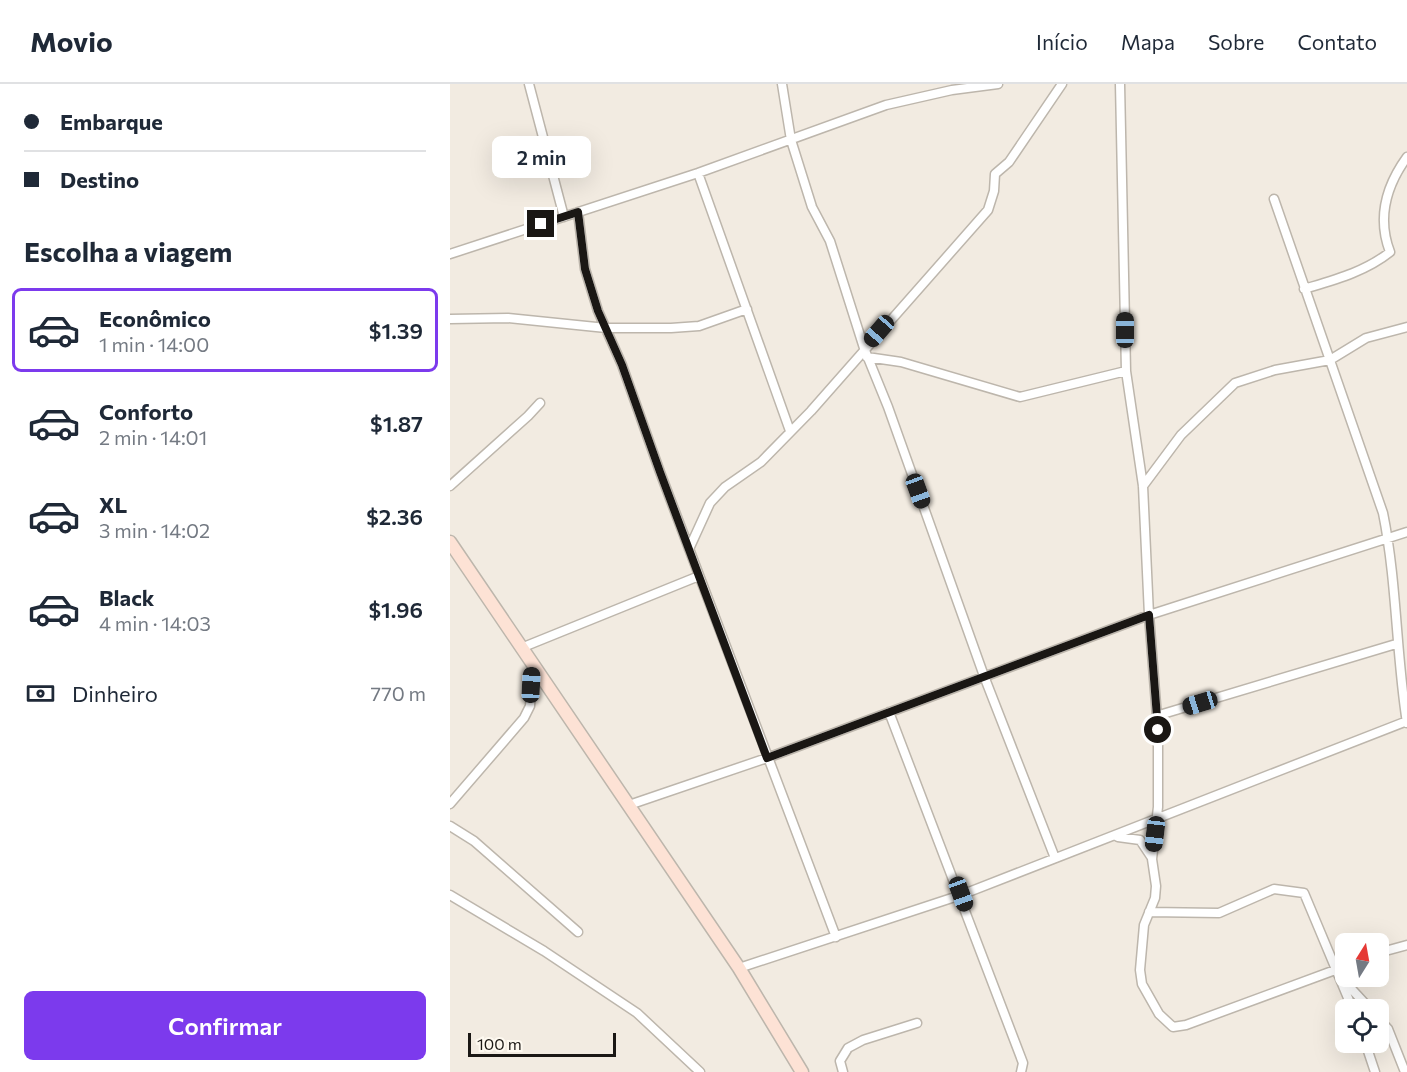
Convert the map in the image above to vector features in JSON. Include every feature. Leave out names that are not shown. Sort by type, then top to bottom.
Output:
[{"type":"main road","points":[[450,542],[739,968],[802,1072]]},
{"type":"street","points":[[529,84],[564,217]]},
{"type":"street","points":[[783,84],[791,140],[812,207],[830,241],[866,352],[984,676],[1055,858]]},
{"type":"street","points":[[450,254],[698,173],[886,105],[952,90],[998,84]]},
{"type":"street","points":[[689,549],[710,503],[734,480],[761,462],[811,411],[866,352],[988,210],[994,191],[995,174],[1009,162],[1062,84]]},
{"type":"street","points":[[1120,84],[1126,371],[1143,486],[1156,716],[1157,819],[1152,859],[1156,886],[1144,926],[1140,970],[1142,984],[1159,1014],[1173,1027],[1186,1025],[1335,970],[1316,917],[1304,894],[1289,889],[1274,889],[1219,912],[1149,912]]},
{"type":"street","points":[[1304,289],[1370,266],[1390,252],[1383,233],[1383,218],[1389,188],[1405,161]]},
{"type":"street","points":[[698,173],[790,431]]},
{"type":"street","points":[[739,968],[961,894],[1114,837],[1407,722],[1396,644],[1389,540],[1383,513],[1274,199]]},
{"type":"street","points":[[578,212],[585,269],[836,937]]},
{"type":"street","points":[[450,320],[508,318],[606,328],[699,326],[747,309]]},
{"type":"street","points":[[1143,486],[1181,435],[1235,383],[1275,370],[1330,360],[1366,338],[1407,327]]},
{"type":"street","points":[[866,352],[1020,397],[1126,371]]},
{"type":"street","points":[[450,486],[540,403]]},
{"type":"street","points":[[629,805],[767,758],[1149,615],[1389,540],[1407,532]]},
{"type":"street","points":[[521,648],[699,576]]},
{"type":"street","points":[[1156,716],[1396,644]]},
{"type":"street","points":[[450,804],[524,718],[530,706],[532,664]]},
{"type":"street","points":[[889,712],[961,894],[1023,1063],[1022,1072]]},
{"type":"street","points":[[450,826],[474,841],[578,932]]},
{"type":"street","points":[[1114,837],[1128,836],[1140,840],[1152,859]]},
{"type":"street","points":[[450,896],[544,951],[637,1013],[700,1072]]},
{"type":"street","points":[[1389,950],[1407,945]]},
{"type":"street","points":[[1350,987],[1361,999]]},
{"type":"street","points":[[843,1072],[840,1061],[848,1048],[917,1023]]},
{"type":"street","points":[[1389,1032],[1405,1072]]},
{"type":"street","points":[[1369,1053],[1375,1072]]},
{"type":"route","points":[[541,224],[578,212],[585,269],[598,311],[622,365],[767,758],[1149,615],[1158,730]]}]
